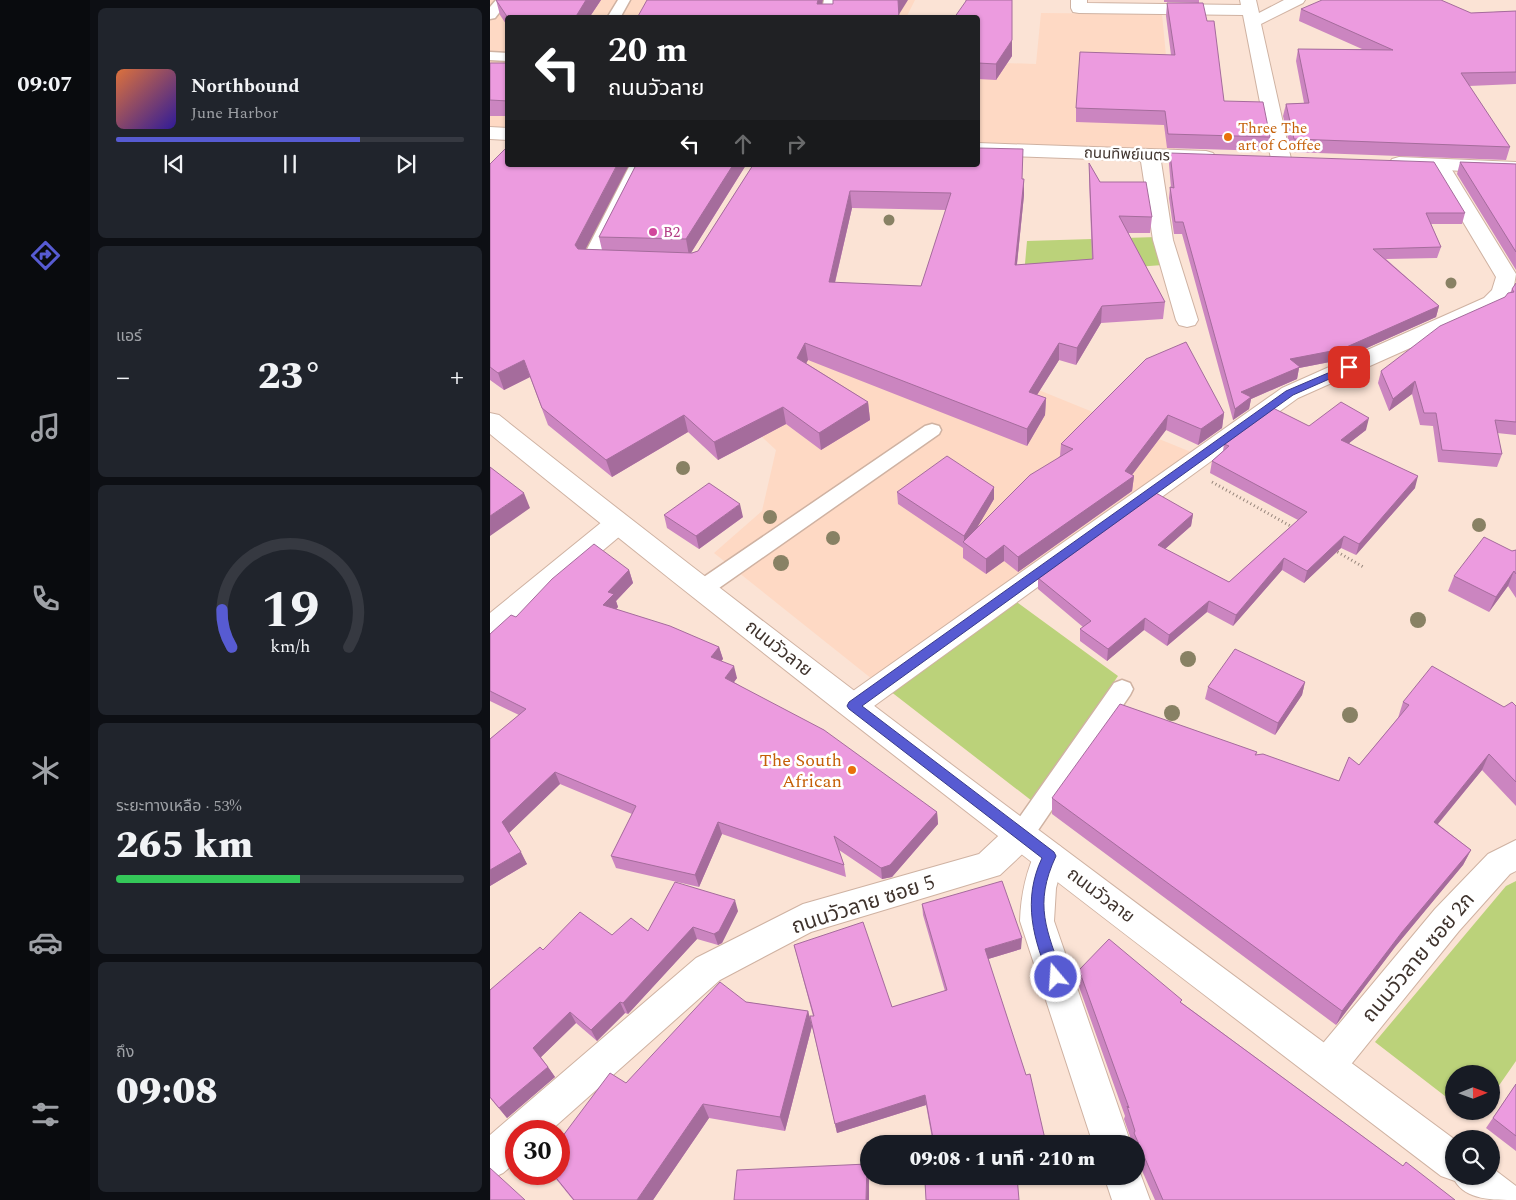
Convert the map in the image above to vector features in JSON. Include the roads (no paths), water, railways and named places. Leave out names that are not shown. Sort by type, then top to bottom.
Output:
[{"type":"street","points":[[1079,0],[1079,8],[1251,10],[1297,0]]},
{"type":"street","points":[[1251,10],[1272,159],[1301,160]]},
{"type":"street","points":[[490,133],[505,134]]},
{"type":"street","name":"ถนนทิพย์เนตร","points":[[980,149],[1225,157]]},
{"type":"street","points":[[1150,155],[1163,240],[1187,320]]},
{"type":"street","points":[[1380,163],[1516,168]]},
{"type":"street","points":[[853,706],[1290,393],[1492,303],[1511,279],[1439,165]]},
{"type":"street","name":"ถนนวัวลาย","points":[[490,420],[617,524],[853,706],[1445,1155]]},
{"type":"street","points":[[490,629],[617,524]]},
{"type":"street","name":"ถนนวัวลาย ซอย 5","points":[[535,1120],[708,969],[803,919],[990,865],[1021,834]]},
{"type":"street","name":"ถนนวัวลาย ซอย 2ก","points":[[1327,1066],[1446,920],[1499,864],[1516,854]]},
{"type":"street","points":[[1049,856],[1041,873],[1037,894],[1038,921],[1109,1135]]},
{"type":"street","points":[[490,1160],[505,1146]]},
{"type":"street","points":[[1126,1185],[1131,1200]]},
{"type":"street","points":[[1484,1185],[1503,1200]]},
{"type":"lane","points":[[490,15],[503,0]]},
{"type":"lane","points":[[615,15],[624,0]]},
{"type":"lane","points":[[827,15],[830,0]]},
{"type":"lane","points":[[490,56],[505,57]]},
{"type":"lane","points":[[618,261],[589,261],[637,167]]},
{"type":"lane","points":[[702,589],[932,430]]},
{"type":"lane","points":[[1021,834],[1122,689]]},
{"type":"place","name":"Three The art of Coffee","points":[[1228,137]]},
{"type":"place","name":"B2","points":[[653,232]]},
{"type":"place","name":"The South African","points":[[852,770]]}]
